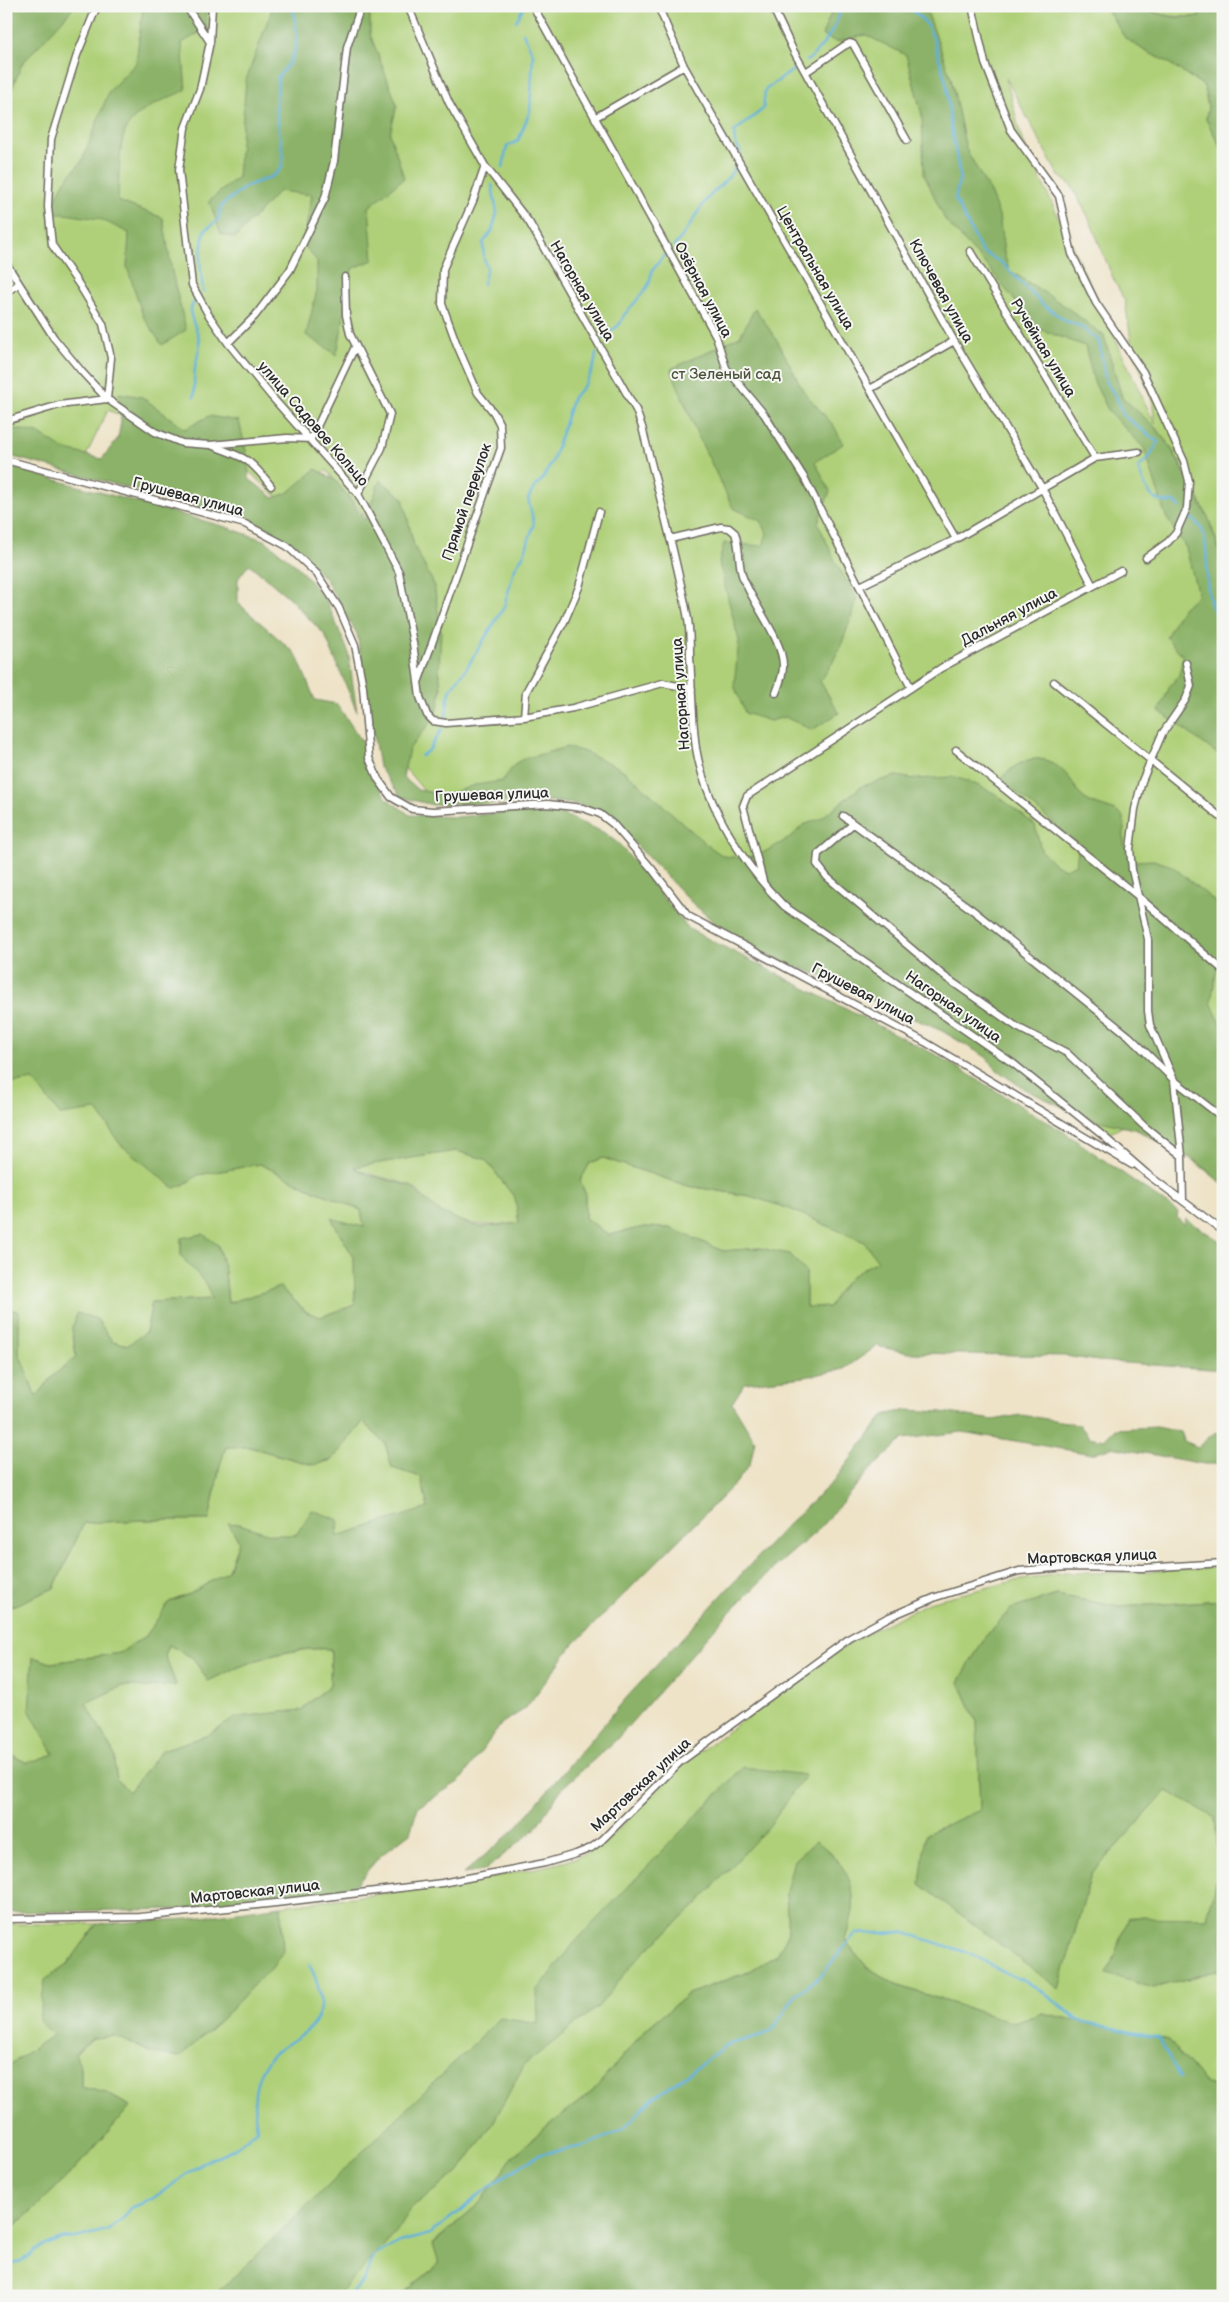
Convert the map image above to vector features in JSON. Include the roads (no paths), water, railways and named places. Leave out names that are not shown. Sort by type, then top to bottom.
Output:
[{"type":"street","points":[[98,6],[77,55],[50,139],[48,207],[52,245],[103,324],[111,358],[107,399]]},
{"type":"street","points":[[186,6],[210,42]]},
{"type":"street","name":"улица Садовое Кольцо","points":[[212,6],[210,42],[200,89],[185,128],[179,170],[192,285],[208,314],[228,342],[271,396],[358,494],[399,572],[413,643],[420,697],[426,715],[433,720],[461,723],[524,717],[573,708],[663,683],[692,689]]},
{"type":"street","points":[[228,342],[255,316],[290,270],[325,198],[334,161],[347,46],[361,6]]},
{"type":"street","name":"Нагорная улица","points":[[408,6],[449,103],[485,166],[529,222],[636,410],[670,539],[688,622],[696,749],[708,795],[729,832],[765,887],[784,906],[1014,1064],[1147,1174],[1223,1231]]},
{"type":"street","name":"Озёрная улица","points":[[534,6],[716,336],[726,368],[764,414],[790,453],[860,586],[910,688]]},
{"type":"street","name":"Центральная улица","points":[[658,6],[684,66],[956,539]]},
{"type":"street","name":"Ключевая улица","points":[[772,6],[806,72],[954,341],[1042,488],[1093,586]]},
{"type":"street","points":[[972,6],[985,63],[1011,130],[1059,196],[1072,254],[1096,303],[1143,372],[1184,461],[1189,481],[1187,508],[1176,533],[1168,542],[1146,558]]},
{"type":"street","points":[[806,72],[844,46],[850,43],[853,44],[907,140]]},
{"type":"street","points":[[596,117],[684,66]]},
{"type":"street","name":"Прямой переулок","points":[[418,683],[501,448],[500,425],[494,413],[478,393],[442,304],[443,268],[473,201],[485,166]]},
{"type":"street","name":"Ручейная улица","points":[[970,251],[1095,458]]},
{"type":"street","points":[[6,263],[54,338],[107,399],[155,432],[182,443],[210,444],[287,438],[311,439],[355,347]]},
{"type":"street","points":[[345,277],[346,315],[355,347],[390,414],[382,448],[358,494]]},
{"type":"street","points":[[6,292],[19,284]]},
{"type":"street","points":[[870,389],[954,341]]},
{"type":"street","points":[[6,421],[59,405],[107,399]]},
{"type":"street","points":[[210,444],[247,459],[271,486]]},
{"type":"street","points":[[860,586],[956,539],[1095,458],[1139,452]]},
{"type":"street","name":"Грушевая улица","points":[[6,460],[193,512],[245,524],[287,546],[317,574],[340,608],[355,645],[363,687],[369,758],[378,779],[391,796],[412,809],[433,811],[548,804],[583,808],[600,814],[614,825],[652,869],[688,916],[925,1042],[1147,1174]]},
{"type":"street","points":[[524,717],[526,692],[565,620],[579,587],[599,512]]},
{"type":"street","points":[[670,539],[721,527],[728,528],[735,533],[742,573],[752,598],[765,619],[780,652],[784,666],[776,693]]},
{"type":"street","name":"Дальняя улица","points":[[765,887],[744,806],[747,796],[941,668],[1121,571]]},
{"type":"street","points":[[1183,1201],[1182,1156],[1174,1080],[1150,1025],[1148,1011],[1148,939],[1130,849],[1135,809],[1142,781],[1162,734],[1186,699],[1191,686],[1186,663]]},
{"type":"street","points":[[1054,682],[1223,819]]},
{"type":"street","points":[[956,750],[1139,897],[1223,970]]},
{"type":"street","points":[[843,816],[975,912],[1129,1036],[1174,1080],[1223,1118]]},
{"type":"street","points":[[853,824],[818,854],[817,864],[828,877],[945,977],[1017,1027],[1066,1053],[1144,1126],[1182,1156]]},
{"type":"street","name":"Мартовская улица","points":[[6,1919],[140,1916],[276,1904],[442,1883],[545,1863],[576,1854],[591,1848],[602,1840],[687,1757],[850,1638],[886,1618],[936,1597],[1019,1571],[1067,1567],[1143,1568],[1223,1563]]},
{"type":"waterway","points":[[203,292],[200,261],[204,231],[218,220],[221,206],[232,197],[245,187],[273,176],[281,169],[283,156],[276,109],[278,77],[290,62],[296,47],[297,34],[293,6]]},
{"type":"waterway","points":[[516,21],[524,6]]},
{"type":"waterway","points":[[807,61],[828,38],[836,24],[841,9],[847,6]]},
{"type":"waterway","points":[[908,6],[926,23],[933,37],[947,86],[950,122],[960,176],[955,199],[982,252],[1001,262],[1043,305],[1066,321],[1080,326],[1099,341],[1106,383],[1116,396],[1123,415],[1158,442],[1149,458],[1138,468],[1144,483],[1154,498],[1160,501],[1175,502],[1180,507]]},
{"type":"waterway","points":[[503,167],[507,146],[518,141],[530,111],[533,54],[523,33]]},
{"type":"waterway","points":[[741,153],[735,142],[734,132],[763,109],[765,90],[796,68]]},
{"type":"waterway","points":[[674,246],[704,203],[735,167]]},
{"type":"waterway","points":[[483,284],[487,268],[484,259],[483,243],[492,231],[497,213],[492,185]]},
{"type":"waterway","points":[[602,339],[620,324],[624,315],[643,293],[649,284],[652,271],[664,255]]},
{"type":"waterway","points":[[194,302],[191,316],[198,334],[199,343],[194,372],[194,397]]},
{"type":"waterway","points":[[446,716],[448,698],[452,687],[466,669],[504,607],[514,570],[525,552],[534,523],[528,499],[535,486],[542,480],[553,460],[573,397],[589,377],[596,359],[596,353]]},
{"type":"waterway","points":[[1190,517],[1200,527],[1205,539],[1210,602],[1215,613],[1223,622]]},
{"type":"waterway","points":[[421,756],[429,750],[442,729]]},
{"type":"waterway","points":[[349,2296],[363,2282],[374,2256],[400,2242],[430,2234],[504,2176],[541,2154],[584,2146],[621,2131],[654,2097],[694,2070],[724,2046],[771,2032],[796,1994],[820,1977],[855,1934],[902,1932],[972,1954],[1036,1987],[1080,2021],[1159,2038],[1180,2078]]},
{"type":"waterway","points":[[6,2266],[21,2262],[34,2251],[59,2239],[76,2238],[107,2230],[123,2218],[131,2208],[152,2199],[204,2162],[235,2148],[257,2130],[255,2093],[263,2067],[274,2054],[302,2035],[317,2019],[320,1996],[316,1979],[309,1964]]},
{"type":"park label","name":"ст Зеленый сад","points":[[726,374]]}]
